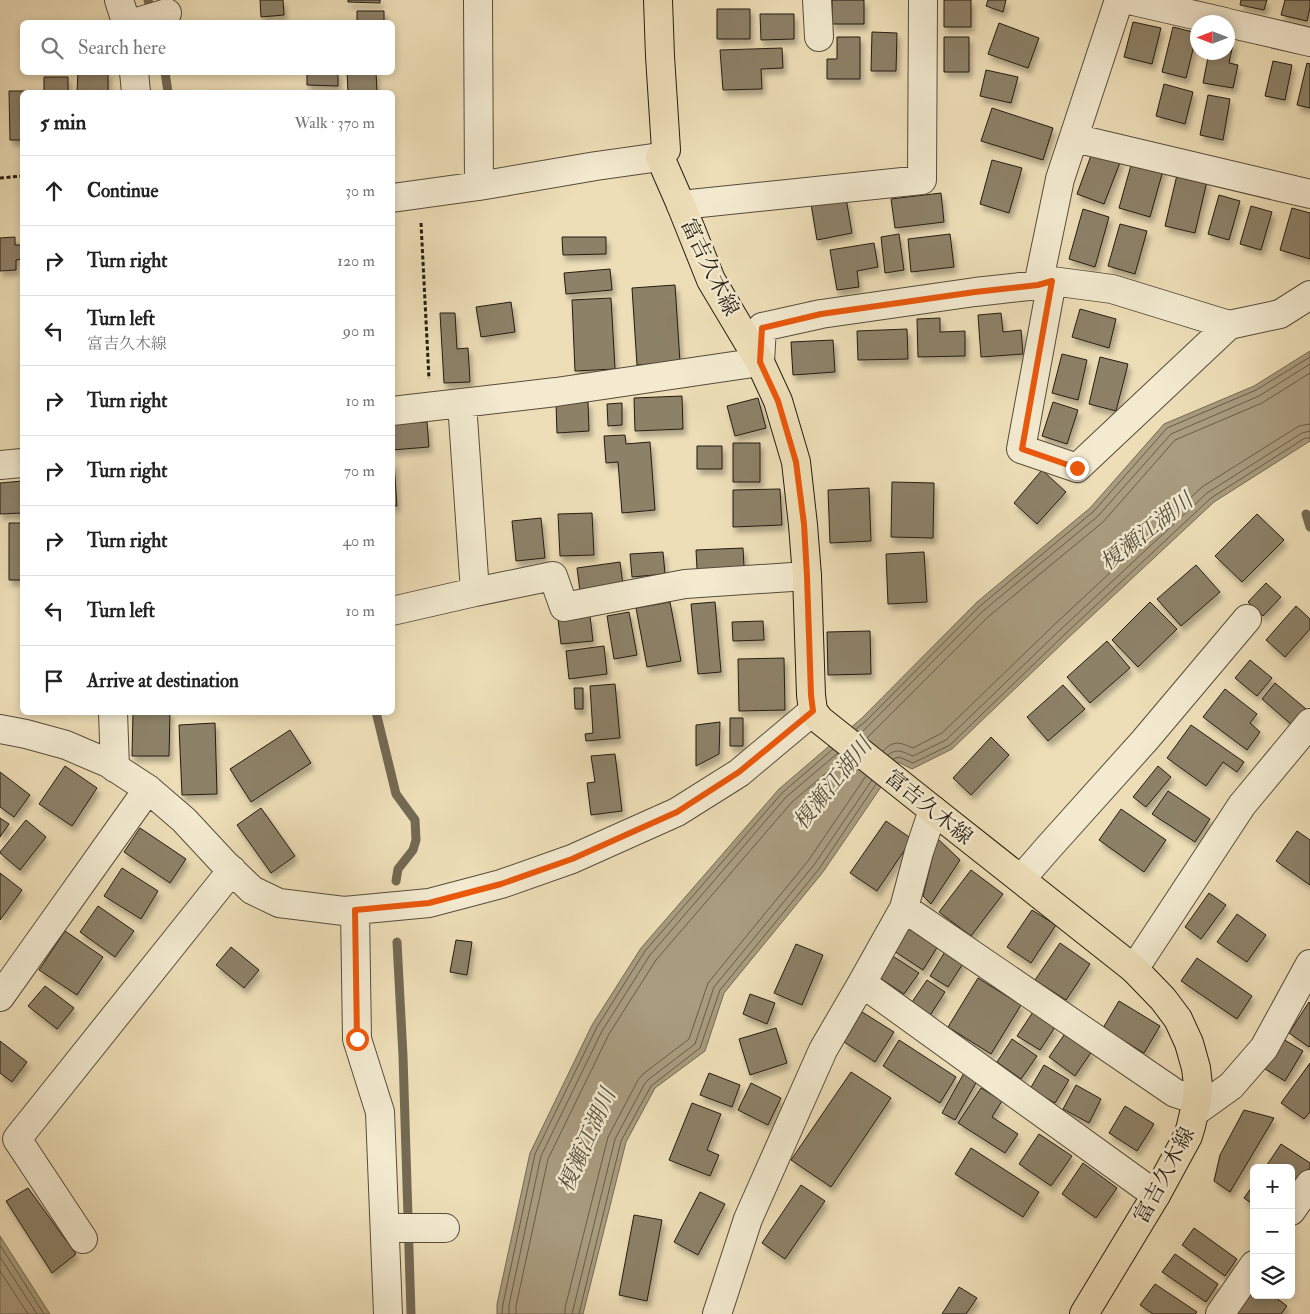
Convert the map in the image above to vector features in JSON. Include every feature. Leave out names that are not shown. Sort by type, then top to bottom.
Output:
[{"type":"main road","points":[[658,0],[666,150],[660,157]]},
{"type":"main road","name":"富吉久木線","points":[[660,157],[711,280],[760,362],[778,401],[796,462],[804,524],[811,695],[822,720],[932,810],[1134,969],[1178,1019],[1189,1043],[1196,1068],[1198,1085],[1197,1105],[1188,1136],[1156,1195],[1084,1314]]},
{"type":"street","points":[[119,0],[125,20]]},
{"type":"street","points":[[478,0],[479,186]]},
{"type":"street","points":[[817,0],[819,37]]},
{"type":"street","points":[[681,205],[922,180],[924,0]]},
{"type":"street","points":[[1119,0],[1060,179],[1022,449],[1077,468],[1229,325]]},
{"type":"street","points":[[1129,0],[1192,15]]},
{"type":"street","points":[[144,20],[167,13]]},
{"type":"street","points":[[1235,25],[1310,42]]},
{"type":"street","points":[[134,75],[136,90]]},
{"type":"street","points":[[1074,138],[1310,194]]},
{"type":"street","points":[[395,198],[660,157]]},
{"type":"street","points":[[395,411],[556,392],[760,362],[762,328],[821,314],[1045,283],[1112,289],[1229,325],[1280,314],[1310,295]]},
{"type":"street","points":[[462,403],[475,592]]},
{"type":"street","points":[[0,465],[20,463]]},
{"type":"street","points":[[395,611],[553,576],[564,607],[685,584],[807,576]]},
{"type":"street","points":[[1022,880],[1048,848],[1145,740],[1247,619]]},
{"type":"street","points":[[113,715],[114,768]]},
{"type":"street","points":[[0,729],[66,744],[108,763],[148,789],[184,820],[252,890],[279,903],[344,911],[429,903],[501,884],[572,859],[677,812],[822,720]]},
{"type":"street","points":[[1134,969],[1242,805],[1310,723]]},
{"type":"street","points":[[0,997],[148,789]]},
{"type":"street","points":[[717,1314],[748,1219],[823,1050],[904,908],[932,810]]},
{"type":"street","points":[[83,1240],[17,1139],[232,870]]},
{"type":"street","points":[[904,908],[1175,1093],[1197,1105],[1231,1086],[1264,1048],[1310,964]]},
{"type":"street","points":[[355,910],[357,1039],[380,1112],[391,1228],[388,1314]]},
{"type":"street","points":[[862,983],[1156,1195]]},
{"type":"street","points":[[391,1228],[438,1228]]},
{"type":"street","points":[[1220,1314],[1250,1272]]},
{"type":"path","points":[[0,178],[20,176]]},
{"type":"path","points":[[419,194],[431,407]]},
{"type":"water","name":"榎瀬江湖川","points":[[1310,351],[1310,441],[1214,502],[952,749],[912,769],[898,762],[823,872],[724,993],[705,1051],[655,1088],[626,1142],[583,1314],[497,1314],[497,1304],[530,1153],[592,1025],[641,948],[779,789],[862,718],[977,602],[1090,508],[1164,424],[1254,386]]},
{"type":"water","points":[[0,1236],[50,1314],[0,1314]]},
{"type":"building","points":[[260,0],[283,0],[284,15],[261,17]]},
{"type":"building","points":[[348,0],[380,0],[380,3],[348,2]]},
{"type":"building","points":[[832,0],[864,0],[864,24],[832,24]]},
{"type":"building","points":[[944,0],[971,0],[971,27],[944,27]]},
{"type":"building","points":[[988,0],[1006,0],[1003,12],[986,6]]},
{"type":"building","points":[[1241,0],[1267,0],[1264,10],[1240,5]]},
{"type":"building","points":[[1285,0],[1310,0],[1307,21],[1281,15]]},
{"type":"building","points":[[717,9],[750,9],[750,39],[717,39]]},
{"type":"building","points":[[357,11],[384,11],[384,20],[357,20]]},
{"type":"building","points":[[760,14],[794,14],[794,39],[761,40]]},
{"type":"building","points":[[1133,22],[1161,28],[1152,64],[1124,57]]},
{"type":"building","points":[[999,23],[1039,38],[1028,68],[988,54]]},
{"type":"building","points":[[1173,27],[1190,31],[1190,60],[1186,78],[1162,72]]},
{"type":"building","points":[[872,32],[897,33],[896,71],[871,71]]},
{"type":"building","points":[[837,37],[860,37],[860,79],[827,79],[827,59],[837,59]]},
{"type":"building","points":[[944,37],[969,37],[969,72],[944,72]]},
{"type":"building","points":[[782,48],[783,68],[761,69],[762,89],[723,90],[720,50]]},
{"type":"building","points":[[1207,60],[1230,60],[1229,63],[1238,65],[1233,88],[1203,83]]},
{"type":"building","points":[[1273,61],[1292,65],[1285,100],[1265,96]]},
{"type":"building","points":[[1307,63],[1310,64],[1310,108],[1297,105]]},
{"type":"building","points":[[986,70],[1018,77],[1011,103],[980,96]]},
{"type":"building","points":[[78,75],[108,75],[108,90],[77,90]]},
{"type":"building","points":[[307,75],[338,75],[338,86],[307,85]]},
{"type":"building","points":[[347,75],[376,75],[377,90],[348,90]]},
{"type":"building","points":[[44,77],[68,77],[68,90],[44,90]]},
{"type":"building","points":[[1164,84],[1193,92],[1185,124],[1156,116]]},
{"type":"building","points":[[9,91],[20,91],[20,140],[10,140]]},
{"type":"building","points":[[1208,95],[1230,99],[1223,140],[1200,135]]},
{"type":"building","points":[[992,108],[1053,128],[1043,160],[981,141]]},
{"type":"building","points":[[1093,150],[1121,160],[1104,204],[1077,194]]},
{"type":"building","points":[[1133,158],[1164,167],[1150,217],[1119,208]]},
{"type":"building","points":[[992,160],[1022,168],[1009,213],[980,204]]},
{"type":"building","points":[[1177,175],[1207,181],[1195,233],[1165,226]]},
{"type":"building","points":[[941,193],[944,222],[895,228],[891,199]]},
{"type":"building","points":[[1219,195],[1240,201],[1229,240],[1208,234]]},
{"type":"building","points":[[846,198],[852,233],[817,240],[811,204]]},
{"type":"building","points":[[1251,206],[1272,212],[1261,250],[1240,244]]},
{"type":"building","points":[[1292,208],[1310,213],[1310,259],[1280,250]]},
{"type":"building","points":[[1083,209],[1109,217],[1095,267],[1069,259]]},
{"type":"building","points":[[1120,224],[1147,231],[1135,274],[1108,266]]},
{"type":"building","points":[[899,234],[904,270],[885,273],[881,237]]},
{"type":"building","points":[[950,234],[954,267],[911,272],[908,239]]},
{"type":"building","points":[[15,237],[15,245],[20,245],[20,259],[16,260],[16,270],[0,271],[0,238]]},
{"type":"building","points":[[562,237],[606,237],[606,254],[563,255]]},
{"type":"building","points":[[874,243],[878,267],[857,271],[859,287],[837,290],[830,250]]},
{"type":"building","points":[[610,269],[612,290],[566,294],[564,273]]},
{"type":"building","points":[[675,285],[680,362],[637,365],[632,288]]},
{"type":"building","points":[[611,298],[615,369],[575,371],[572,300]]},
{"type":"building","points":[[511,302],[515,332],[481,337],[476,307]]},
{"type":"building","points":[[1080,309],[1116,319],[1109,348],[1072,337]]},
{"type":"building","points":[[440,313],[455,313],[457,349],[468,348],[470,382],[444,383]]},
{"type":"building","points":[[1001,313],[1003,332],[1021,330],[1023,354],[981,357],[978,315]]},
{"type":"building","points":[[940,318],[940,332],[965,331],[965,356],[918,357],[917,319]]},
{"type":"building","points":[[907,329],[908,359],[858,360],[857,331]]},
{"type":"building","points":[[833,340],[835,372],[793,375],[791,342]]},
{"type":"building","points":[[1062,354],[1087,360],[1078,400],[1052,393]]},
{"type":"building","points":[[1100,357],[1128,364],[1116,411],[1089,404]]},
{"type":"building","points":[[682,396],[683,429],[635,431],[634,398]]},
{"type":"building","points":[[758,398],[766,428],[735,436],[727,406]]},
{"type":"building","points":[[588,402],[589,431],[557,433],[556,403]]},
{"type":"building","points":[[1053,402],[1078,410],[1067,444],[1042,436]]},
{"type":"building","points":[[622,403],[622,425],[608,426],[607,404]]},
{"type":"building","points":[[427,422],[429,447],[395,450],[395,424]]},
{"type":"building","points":[[625,435],[626,444],[650,442],[655,510],[622,513],[618,462],[606,463],[604,436]]},
{"type":"building","points":[[733,443],[760,443],[760,482],[733,482]]},
{"type":"building","points":[[697,446],[722,446],[722,469],[697,469]]},
{"type":"building","points":[[1042,470],[1066,492],[1037,524],[1014,503]]},
{"type":"building","points":[[395,477],[397,506],[395,506]]},
{"type":"building","points":[[20,481],[20,513],[0,514],[0,483]]},
{"type":"building","points":[[892,482],[934,483],[933,538],[891,537]]},
{"type":"building","points":[[869,488],[871,541],[830,543],[828,490]]},
{"type":"building","points":[[780,489],[782,525],[733,527],[733,490]]},
{"type":"building","points":[[592,513],[594,555],[560,556],[558,514]]},
{"type":"building","points":[[1257,514],[1284,540],[1242,582],[1215,556]]},
{"type":"building","points":[[541,518],[545,558],[516,561],[512,521]]},
{"type":"building","points":[[9,523],[20,523],[20,580],[9,580]]},
{"type":"building","points":[[743,548],[744,567],[697,569],[696,550]]},
{"type":"building","points":[[663,552],[665,574],[632,577],[630,554]]},
{"type":"building","points":[[924,552],[927,602],[888,604],[886,554]]},
{"type":"building","points":[[620,562],[623,585],[580,591],[577,568]]},
{"type":"building","points":[[1196,565],[1220,592],[1181,626],[1157,599]]},
{"type":"building","points":[[1266,583],[1281,597],[1263,616],[1248,602]]},
{"type":"building","points":[[670,602],[681,661],[647,667],[636,608]]},
{"type":"building","points":[[715,602],[721,672],[698,674],[691,604]]},
{"type":"building","points":[[1150,602],[1177,629],[1138,667],[1112,640]]},
{"type":"building","points":[[1296,606],[1310,619],[1310,629],[1285,657],[1266,640]]},
{"type":"building","points":[[629,612],[637,655],[614,659],[607,616]]},
{"type":"building","points":[[590,616],[593,641],[561,644],[558,619]]},
{"type":"building","points":[[763,621],[764,640],[733,641],[732,622]]},
{"type":"building","points":[[870,631],[871,674],[828,675],[827,632]]},
{"type":"building","points":[[1107,641],[1130,668],[1090,703],[1067,677]]},
{"type":"building","points":[[604,646],[607,674],[569,679],[566,651]]},
{"type":"building","points":[[784,658],[785,710],[739,711],[738,659]]},
{"type":"building","points":[[1250,660],[1272,678],[1257,696],[1235,678]]},
{"type":"building","points":[[1275,683],[1306,709],[1292,725],[1262,699]]},
{"type":"building","points":[[615,684],[620,738],[586,741],[585,734],[593,733],[590,686]]},
{"type":"building","points":[[1063,685],[1085,709],[1048,741],[1027,717]]},
{"type":"building","points":[[574,688],[583,688],[583,709],[575,709]]},
{"type":"building","points":[[1225,689],[1257,714],[1250,723],[1260,732],[1247,750],[1203,717]]},
{"type":"building","points":[[133,715],[170,715],[169,756],[132,756]]},
{"type":"building","points":[[730,718],[743,718],[743,746],[730,746]]},
{"type":"building","points":[[720,722],[719,754],[696,766],[696,725]]},
{"type":"building","points":[[215,723],[217,794],[182,795],[179,725]]},
{"type":"building","points":[[1191,725],[1244,762],[1237,772],[1223,762],[1206,786],[1167,758]]},
{"type":"building","points":[[290,730],[311,763],[251,802],[230,769]]},
{"type":"building","points":[[991,737],[1009,755],[971,795],[953,778]]},
{"type":"building","points":[[615,754],[622,811],[591,815],[587,783],[595,782],[591,756]]},
{"type":"building","points":[[65,766],[97,788],[72,826],[39,804]]},
{"type":"building","points":[[1158,766],[1171,777],[1146,807],[1133,797]]},
{"type":"building","points":[[0,772],[30,795],[14,817],[0,807]]},
{"type":"building","points":[[1168,791],[1210,819],[1195,842],[1152,814]]},
{"type":"building","points":[[261,808],[295,856],[271,873],[237,825]]},
{"type":"building","points":[[1121,809],[1166,840],[1144,872],[1099,840]]},
{"type":"building","points":[[0,818],[9,824],[0,837]]},
{"type":"building","points":[[26,820],[46,837],[20,870],[0,852]]},
{"type":"building","points":[[886,821],[912,839],[877,891],[850,873]]},
{"type":"building","points":[[140,828],[186,859],[170,883],[124,852]]},
{"type":"building","points":[[1297,831],[1310,840],[1310,885],[1276,861]]},
{"type":"building","points":[[937,838],[960,860],[931,904],[923,896]]},
{"type":"building","points":[[122,868],[158,891],[141,919],[104,896]]},
{"type":"building","points":[[971,870],[1003,894],[971,936],[939,912]]},
{"type":"building","points":[[0,873],[22,890],[0,920]]},
{"type":"building","points":[[1209,893],[1226,905],[1201,939],[1185,927]]},
{"type":"building","points":[[98,906],[134,931],[115,957],[80,932]]},
{"type":"building","points":[[1032,910],[1056,925],[1031,963],[1007,947]]},
{"type":"building","points":[[1237,914],[1266,935],[1247,962],[1217,942]]},
{"type":"building","points":[[909,927],[938,946],[923,970],[894,951]]},
{"type":"building","points":[[65,931],[103,957],[77,995],[39,970]]},
{"type":"building","points":[[456,940],[472,942],[467,975],[450,972]]},
{"type":"building","points":[[1060,943],[1090,964],[1066,1000],[1035,980]]},
{"type":"building","points":[[796,944],[823,955],[802,1005],[774,993]]},
{"type":"building","points":[[231,947],[259,970],[244,988],[216,965]]},
{"type":"building","points":[[946,950],[964,962],[948,987],[930,976]]},
{"type":"building","points":[[891,955],[919,973],[904,994],[877,976]]},
{"type":"building","points":[[1197,958],[1252,996],[1237,1019],[1181,981]]},
{"type":"building","points":[[978,978],[1021,1005],[991,1054],[948,1027]]},
{"type":"building","points":[[927,980],[945,992],[929,1017],[910,1005]]},
{"type":"building","points":[[45,986],[74,1008],[57,1029],[28,1006]]},
{"type":"building","points":[[750,994],[775,1003],[767,1024],[743,1014]]},
{"type":"building","points":[[1119,1001],[1160,1026],[1144,1053],[1103,1028]]},
{"type":"building","points":[[1309,1002],[1310,1045],[1309,1047],[1289,1033]]},
{"type":"building","points":[[862,1012],[894,1032],[875,1062],[844,1042]]},
{"type":"building","points":[[1033,1012],[1055,1027],[1040,1050],[1017,1036]]},
{"type":"building","points":[[776,1028],[787,1063],[750,1075],[739,1039]]},
{"type":"building","points":[[1066,1032],[1092,1051],[1075,1076],[1049,1057]]},
{"type":"building","points":[[1012,1039],[1037,1056],[1021,1079],[997,1062]]},
{"type":"building","points":[[1283,1039],[1303,1051],[1285,1081],[1265,1069]]},
{"type":"building","points":[[899,1040],[956,1077],[940,1103],[883,1066]]},
{"type":"building","points":[[0,1041],[27,1062],[12,1082],[0,1073]]},
{"type":"building","points":[[1310,1063],[1310,1112],[1304,1119],[1281,1103]]},
{"type":"building","points":[[1044,1065],[1069,1080],[1055,1103],[1030,1089]]},
{"type":"building","points":[[851,1072],[891,1098],[831,1187],[791,1160]]},
{"type":"building","points":[[709,1073],[740,1085],[732,1107],[700,1095]]},
{"type":"building","points":[[964,1073],[977,1081],[955,1120],[942,1113]]},
{"type":"building","points":[[751,1083],[781,1098],[768,1125],[738,1110]]},
{"type":"building","points":[[1076,1085],[1101,1099],[1089,1123],[1063,1109]]},
{"type":"building","points":[[981,1088],[1002,1101],[992,1117],[1018,1134],[1005,1153],[958,1123]]},
{"type":"building","points":[[692,1103],[721,1114],[707,1150],[719,1155],[710,1176],[669,1160]]},
{"type":"building","points":[[1125,1106],[1154,1124],[1137,1151],[1109,1133]]},
{"type":"building","points":[[1244,1110],[1274,1118],[1230,1192],[1214,1181],[1220,1155]]},
{"type":"building","points":[[1039,1134],[1072,1156],[1051,1186],[1019,1164]]},
{"type":"building","points":[[1281,1144],[1310,1163],[1310,1167],[1295,1189],[1295,1164],[1268,1164]]},
{"type":"building","points":[[971,1148],[1039,1192],[1023,1217],[955,1174]]},
{"type":"building","points":[[1083,1163],[1117,1188],[1096,1218],[1062,1194]]},
{"type":"building","points":[[801,1185],[825,1201],[785,1259],[762,1243]]},
{"type":"building","points":[[28,1188],[76,1254],[52,1273],[6,1201]]},
{"type":"building","points":[[1250,1190],[1250,1202],[1244,1198]]},
{"type":"building","points":[[700,1192],[725,1204],[698,1255],[674,1242]]},
{"type":"building","points":[[634,1215],[662,1220],[647,1301],[619,1295]]},
{"type":"building","points":[[1194,1228],[1237,1259],[1225,1276],[1182,1245]]},
{"type":"building","points":[[1175,1254],[1218,1284],[1206,1302],[1162,1272]]},
{"type":"building","points":[[1155,1284],[1197,1312],[1195,1314],[1153,1314],[1140,1305]]},
{"type":"building","points":[[959,1287],[977,1298],[966,1314],[942,1314]]},
{"type":"building","points":[[1250,1296],[1250,1299],[1277,1299],[1287,1306],[1281,1314],[1237,1314]]},
{"type":"waterway","points":[[148,0],[152,15]]},
{"type":"waterway","points":[[165,75],[168,90]]},
{"type":"waterway","points":[[1306,514],[1310,527]]},
{"type":"waterway","points":[[377,715],[396,794],[415,820],[416,840],[413,850],[398,869],[396,881]]},
{"type":"waterway","points":[[397,942],[403,1056],[411,1314]]},
{"type":"route","points":[[357,1039],[355,910],[429,903],[501,884],[572,859],[677,812],[739,772],[813,711],[804,524],[796,462],[778,401],[760,362],[762,328],[821,314],[1038,285],[1052,281],[1022,449],[1077,468]]}]
